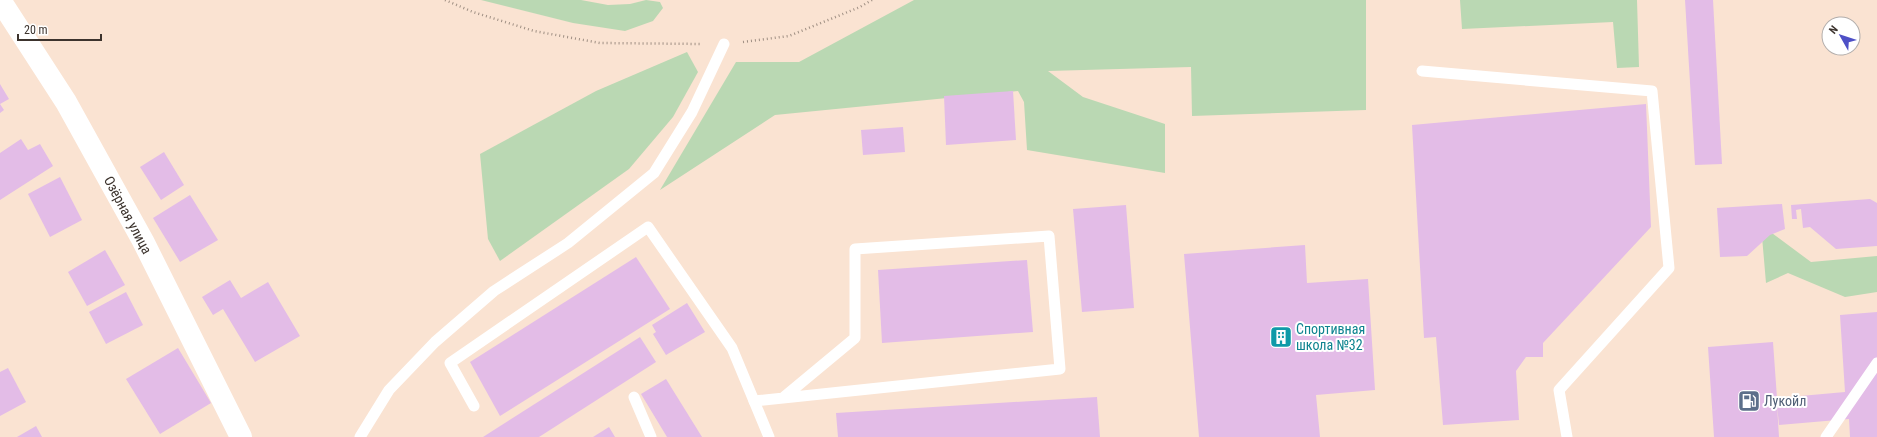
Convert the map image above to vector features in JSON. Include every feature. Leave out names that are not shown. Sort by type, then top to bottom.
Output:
[{"type":"street","name":"Озёрная улица","points":[[0,0],[70,109],[142,241],[241,437]]},
{"type":"lane","points":[[360,437],[389,390],[435,342],[494,291],[568,243],[654,173],[692,112],[724,44]]},
{"type":"lane","points":[[1422,71],[1652,91],[1669,268],[1559,390],[1567,437]]},
{"type":"lane","points":[[474,406],[450,363],[648,227],[732,348],[769,437]]},
{"type":"lane","points":[[754,401],[1060,368],[1049,236],[855,249],[855,338],[784,397]]},
{"type":"lane","points":[[1826,437],[1877,363]]},
{"type":"lane","points":[[634,397],[651,437]]},
{"type":"path","points":[[445,0],[473,12],[534,31],[600,43],[724,44],[789,36],[860,7],[872,0]]},
{"type":"green space","points":[[481,0],[581,0],[608,5],[630,4],[646,0],[660,2],[663,8],[653,21],[625,31],[573,23]]},
{"type":"green space","points":[[914,0],[1366,0],[1366,110],[1192,116],[1191,67],[1048,71],[1083,97],[1165,124],[1165,173],[1027,150],[1024,102],[1018,91],[775,115],[660,190],[736,62],[799,62]]},
{"type":"green space","points":[[1460,0],[1637,0],[1639,67],[1617,68],[1613,22],[1462,29]]},
{"type":"green space","points":[[687,52],[698,72],[673,117],[629,169],[500,261],[488,239],[480,154],[596,91]]},
{"type":"green space","points":[[1761,225],[1811,262],[1877,256],[1877,292],[1845,297],[1788,273],[1766,283]]},
{"type":"building","points":[[1685,0],[1713,0],[1722,164],[1695,165]]},
{"type":"building","points":[[0,84],[9,99],[0,104]]},
{"type":"building","points":[[1013,91],[1016,140],[946,145],[944,96]]},
{"type":"building","points":[[0,104],[4,110],[0,113]]},
{"type":"building","points":[[1646,104],[1651,227],[1543,343],[1543,357],[1526,357],[1516,371],[1519,420],[1443,425],[1436,337],[1424,338],[1412,125]]},
{"type":"building","points":[[903,127],[905,152],[863,155],[861,130]]},
{"type":"building","points":[[21,139],[28,150],[40,144],[53,166],[0,200],[0,153]]},
{"type":"building","points":[[164,152],[184,185],[161,200],[140,167]]},
{"type":"building","points":[[60,177],[82,220],[50,237],[28,194]]},
{"type":"building","points":[[190,195],[218,240],[180,262],[153,218]]},
{"type":"building","points":[[1870,199],[1877,203],[1877,246],[1836,249],[1810,227],[1803,228],[1801,209],[1796,210],[1797,219],[1792,219],[1791,205]]},
{"type":"building","points":[[1782,204],[1785,229],[1770,235],[1747,256],[1720,257],[1717,208]]},
{"type":"building","points":[[1126,205],[1134,308],[1082,312],[1073,209]]},
{"type":"building","name":"Спортивная школа №32","points":[[1305,245],[1307,283],[1368,279],[1375,390],[1316,395],[1320,437],[1199,437],[1184,254]]},
{"type":"building","points":[[105,250],[125,285],[87,306],[68,272]]},
{"type":"building","points":[[636,257],[670,309],[500,416],[470,362]]},
{"type":"building","points":[[1027,260],[1033,332],[882,343],[878,270]]},
{"type":"building","points":[[230,280],[241,298],[268,282],[300,336],[255,362],[223,309],[213,315],[202,297]]},
{"type":"building","points":[[126,292],[143,325],[106,344],[89,312]]},
{"type":"building","points":[[687,303],[705,332],[666,355],[653,334],[656,332],[652,325]]},
{"type":"building","points":[[1877,312],[1877,437],[1850,437],[1849,419],[1779,425],[1777,405],[1779,437],[1714,437],[1708,347],[1773,342],[1777,398],[1845,392],[1840,315]]},
{"type":"building","points":[[640,337],[656,362],[539,437],[483,437]]},
{"type":"building","points":[[178,348],[211,403],[160,434],[126,379]]},
{"type":"building","points":[[8,368],[26,402],[0,416],[0,372]]},
{"type":"building","points":[[666,379],[702,437],[667,437],[641,394]]},
{"type":"building","points":[[1097,397],[1100,437],[838,437],[836,413]]},
{"type":"building","points":[[36,426],[42,437],[17,437]]},
{"type":"building","points":[[609,427],[615,437],[593,437]]},
{"type":"place","name":"Спортивная школа №32","points":[[1281,337]]},
{"type":"place","name":"Лукойл","points":[[1749,401]]}]
